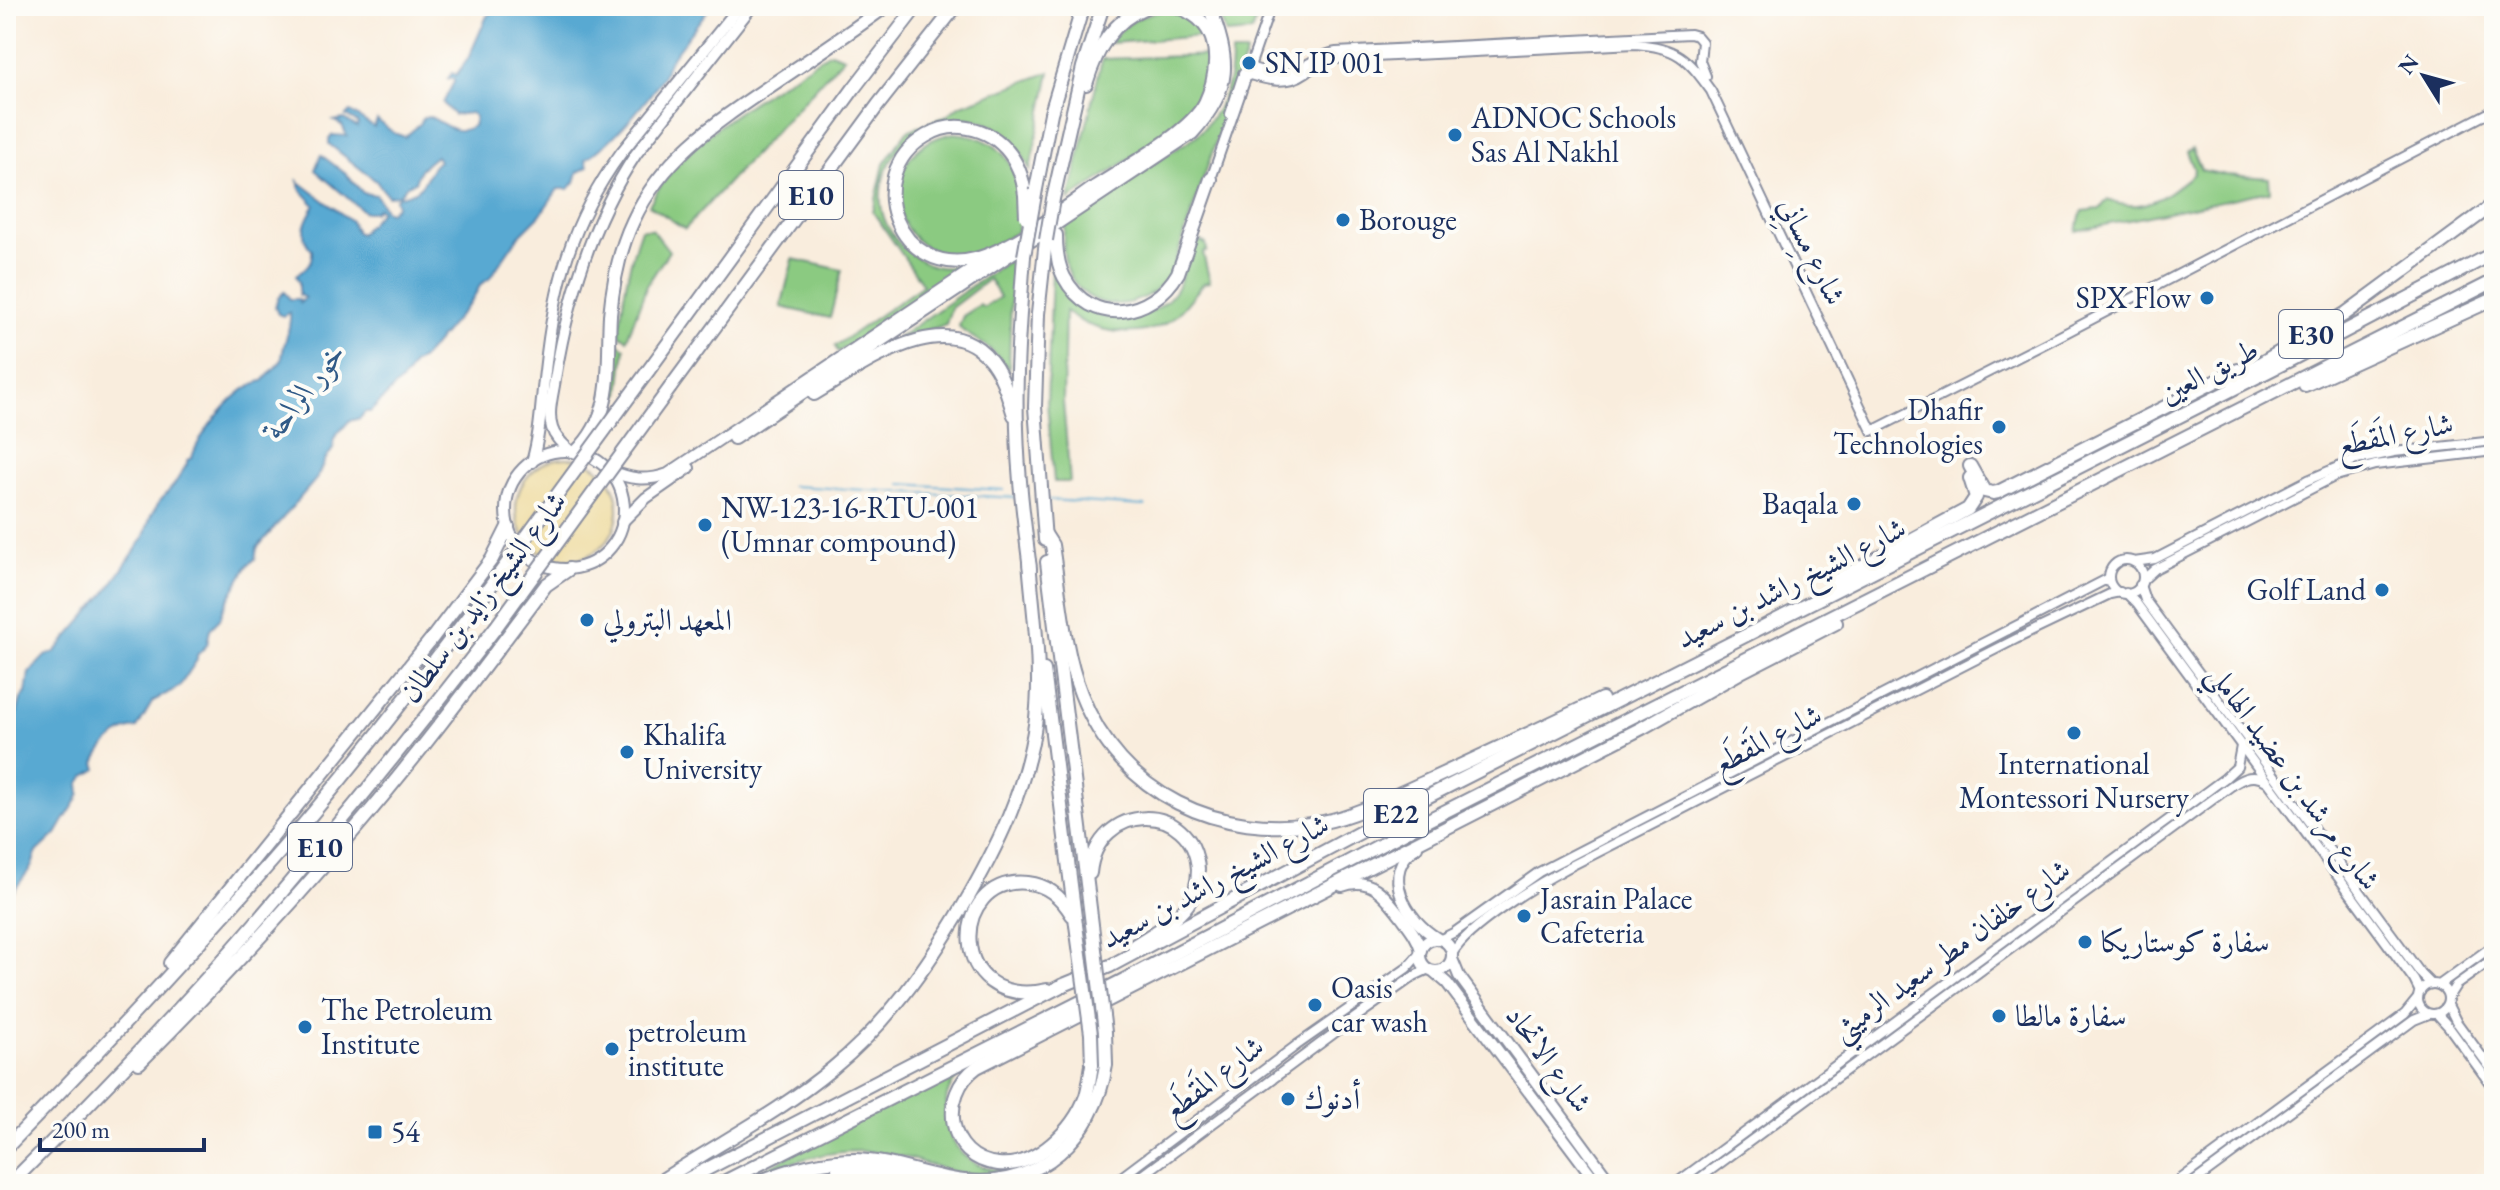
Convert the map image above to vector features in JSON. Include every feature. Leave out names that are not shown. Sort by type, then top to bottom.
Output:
[{"type":"highway","points":[[574,452],[587,441],[600,420],[607,390],[610,314],[618,260],[632,221],[653,184],[678,155],[706,130],[886,6]]},
{"type":"highway","name":"شارع الشيخ زايد بن سلطان","points":[[6,1148],[121,1030],[272,861],[378,732],[473,610],[917,6]]},
{"type":"highway","name":"شارع الشيخ زايد بن سلطان","points":[[10,1184],[222,962],[338,826],[496,627],[821,182],[956,6]]},
{"type":"highway","points":[[1083,6],[1030,192],[1019,321],[1017,426],[1019,482],[1076,925],[1091,1034],[1092,1065],[1085,1098],[1077,1115],[1050,1145],[1018,1163],[1001,1165],[974,1154],[961,1142],[954,1129],[952,1115],[953,1100],[963,1079],[977,1067],[1306,899],[1650,724],[1741,672],[1808,639],[1878,593]]},
{"type":"highway","points":[[754,1184],[825,1162],[853,1160],[895,1165],[962,1181],[989,1183],[1013,1178],[1037,1169],[1074,1138],[1096,1104],[1103,1084],[1105,1032],[1050,593],[1035,407],[1036,352],[1060,166],[1087,68],[1094,30],[1103,6]]},
{"type":"highway","points":[[1087,68],[1111,31],[1124,18],[1148,6]]},
{"type":"highway","points":[[1177,6],[1202,21],[1214,33]]},
{"type":"highway","points":[[734,438],[1192,133],[1207,117],[1222,84],[1220,55],[1209,6]]},
{"type":"highway","points":[[1030,192],[1002,144],[979,130],[943,129],[920,139],[902,158],[892,180],[892,209],[902,232],[920,250],[934,257],[962,261],[976,259],[1016,239],[1187,126],[1204,104],[1220,55]]},
{"type":"highway","points":[[1051,237],[1065,280],[1081,298],[1110,311],[1136,310],[1161,297],[1171,286],[1211,179]]},
{"type":"highway","name":"E30","points":[[2117,447],[2320,330],[2494,204]]},
{"type":"highway","name":"طريق العين","points":[[2117,447],[2494,253]]},
{"type":"highway","name":"طريق العين","points":[[2131,465],[2494,281]]},
{"type":"highway","name":"E30","points":[[2131,465],[2494,299]]},
{"type":"highway","points":[[1758,628],[1856,568],[1968,509],[1976,492],[1967,467],[1984,491],[1998,492],[2320,330]]},
{"type":"highway","points":[[734,438],[900,345],[932,337],[960,340],[986,356],[1004,383],[1017,426]]},
{"type":"highway","name":"شارع الشيخ راشد بن سعيد","points":[[678,1184],[1061,986],[1110,966],[1413,804],[2117,447]]},
{"type":"highway","name":"شارع الشيخ راشد بن سعيد","points":[[720,1184],[1120,982],[1310,880],[2131,465]]},
{"type":"highway","points":[[91,1059],[433,637],[496,553],[508,527]]},
{"type":"highway","points":[[1045,534],[1052,545],[1077,682],[1104,738],[1127,766],[1156,791],[1207,816],[1236,824],[1295,826],[1342,817],[1743,636]]},
{"type":"highway","points":[[656,1184],[794,1097],[832,1069],[895,1007],[947,932],[998,844],[1017,800],[1031,748],[1038,692],[1029,561]]},
{"type":"highway","points":[[98,1095],[128,1074],[287,907],[417,754],[546,585],[569,569]]},
{"type":"highway","points":[[1089,900],[1094,852],[1105,835],[1121,822],[1141,817],[1162,820],[1179,831],[1193,850],[1198,876],[1190,901],[1182,912],[1110,966]]},
{"type":"highway","points":[[1061,986],[1017,993],[992,982],[979,969],[971,952],[970,926],[976,909],[990,893],[1020,882],[1040,885],[1058,896],[1076,925]]},
{"type":"highway","points":[[783,1173],[821,1169],[867,1170],[928,1184]]},
{"type":"main road","points":[[532,462],[540,428],[545,372],[560,279],[576,229],[605,175],[740,6]]},
{"type":"main road","points":[[574,452],[556,437],[550,421],[565,332],[589,243],[624,173],[672,106],[752,6]]},
{"type":"main road","points":[[608,470],[621,494],[622,522],[617,537],[600,557],[587,565],[569,569],[555,569],[531,559],[513,539],[508,527],[506,504],[518,474],[532,462],[544,455],[574,452],[591,457],[608,470],[638,480],[668,474],[1016,239]]},
{"type":"main road","points":[[560,279],[568,275],[572,282],[565,310],[565,332]]},
{"type":"main road","points":[[622,522],[646,498],[734,438]]},
{"type":"main road","points":[[1306,899],[1348,883],[1371,885],[1383,893],[1413,932],[1422,963],[1431,970],[1447,967],[1452,956],[1449,945],[1423,928],[1397,886],[1401,862],[1409,852],[1446,828]]},
{"type":"main road","points":[[1420,952],[1427,941],[1439,939]]},
{"type":"main road","name":"شارع الاتحاد","points":[[1452,956],[1459,976],[1612,1184]]},
{"type":"main road","name":"شارع الاتحاد","points":[[1431,970],[1447,983],[1598,1184]]},
{"type":"street","points":[[1211,179],[1230,113],[1268,7]]},
{"type":"street","name":"شارع مِسانِي","points":[[1247,70],[1286,73],[1330,52],[1421,51],[1690,34],[1699,37],[1703,44],[1700,64],[1711,91],[1872,431],[2494,110]]},
{"type":"street","points":[[1635,44],[1663,43],[1690,56],[1698,53],[1703,44]]},
{"type":"street","name":"شارع مِسانِي","points":[[1515,46],[1635,44],[1662,48],[1682,58],[1696,70],[1711,91]]},
{"type":"street","points":[[2491,452],[2486,449],[2492,441]]},
{"type":"street","name":"شارع المَقطَع","points":[[2134,562],[2155,559],[2308,480],[2352,461],[2394,452],[2492,441]]},
{"type":"street","name":"شارع المَقطَع","points":[[2142,582],[2155,569],[2336,476],[2375,465],[2491,452]]},
{"type":"street","points":[[2122,560],[2134,562],[2141,569],[2142,582],[2134,591],[2123,593],[2111,584],[2110,572],[2122,560]]},
{"type":"street","name":"شارع المَقطَع","points":[[1439,939],[1455,932],[1539,872],[2109,578]]},
{"type":"street","name":"شارع مرشد بن عضيد الهاملي","points":[[2142,582],[2145,600],[2421,974],[2435,985]]},
{"type":"street","name":"شارع المَقطَع","points":[[1452,956],[1468,935],[1546,879],[2037,629],[2110,594],[2123,593]]},
{"type":"street","name":"شارع مرشد بن عضيد الهاملي","points":[[2123,593],[2137,604],[2414,980],[2419,995]]},
{"type":"street","points":[[1894,701],[1954,667],[1954,663],[1949,662]]},
{"type":"street","points":[[1779,760],[1778,755],[1793,741]]},
{"type":"street","name":"شارع خلفان مطر سعيد الرميثي","points":[[2228,782],[2237,767],[2241,746]]},
{"type":"street","name":"شارع خلفان مطر سعيد الرميثي","points":[[1675,1184],[1883,1036],[2228,782],[2256,776],[2268,782]]},
{"type":"street","points":[[2174,1184],[2405,1014],[2419,995],[2494,945]]},
{"type":"street","name":"شارع المَقطَع","points":[[1112,1184],[1207,1111],[1407,968],[1420,952]]},
{"type":"street","points":[[2191,1184],[2414,1020],[2442,1013],[2456,985],[2494,958]]},
{"type":"street","name":"شارع المَقطَع","points":[[1131,1184],[1414,976],[1431,970]]},
{"type":"street","points":[[2435,985],[2447,991],[2456,1021],[2494,1073]]},
{"type":"street","points":[[2419,995],[2422,1009],[2433,1014],[2494,1089]]},
{"type":"street","name":"شارع خلفان مطر سعيد الرميثي","points":[[1692,1184],[1883,1036]]},
{"type":"street","points":[[2311,1083],[2318,1091]]},
{"type":"street","points":[[1767,1142],[1769,1127]]},
{"type":"green space","points":[[1216,6],[1261,6],[1252,32],[1226,34]]},
{"type":"green space","points":[[1163,11],[1186,19],[1204,36],[1110,43],[1133,21]]},
{"type":"green space","points":[[830,52],[844,57],[685,229],[649,205],[684,157],[706,137]]},
{"type":"green space","points":[[1231,53],[1246,53],[1172,271],[1147,296],[1132,302],[1100,302],[1074,282],[1066,265],[1063,244],[1065,222],[1196,136],[1212,118],[1223,98]]},
{"type":"green space","points":[[1213,55],[1207,92],[1184,122],[1069,200],[1102,59]]},
{"type":"green space","points":[[1050,72],[1030,170],[1006,135],[976,120],[945,120],[917,133],[894,156],[882,184],[884,216],[908,251],[932,265],[953,267],[956,273],[838,352],[835,346],[923,285],[873,212],[884,164],[907,131],[948,115],[959,106]]},
{"type":"green space","points":[[954,133],[991,143],[1002,153],[1011,165],[1018,196],[1017,232],[986,249],[966,254],[940,253],[919,242],[905,225],[898,204],[899,181],[909,160],[927,143]]},
{"type":"green space","points":[[2192,149],[2201,170],[2269,178],[2270,191],[2076,231],[2082,211],[2100,209],[2107,200],[2120,204],[2143,204],[2173,189],[2193,174],[2187,152]]},
{"type":"green space","points":[[641,229],[652,229],[669,251],[647,285],[627,339],[619,334],[624,294]]},
{"type":"green space","points":[[1200,241],[1206,244],[1207,251],[1203,253],[1210,282],[1204,283],[1183,309],[1165,323],[1144,331],[1120,332],[1086,324],[1065,311],[1063,402],[1070,482],[1054,482],[1047,403],[1052,272],[1071,297],[1086,309],[1109,318],[1134,317],[1146,314],[1167,301],[1178,285],[1192,250]]},
{"type":"green space","points":[[1012,258],[1009,369],[989,348],[959,326],[963,316],[1000,297],[989,279],[951,308],[946,324],[898,338]]},
{"type":"green space","points":[[793,259],[842,270],[830,318],[781,307]]},
{"type":"green space","points":[[617,343],[625,348],[620,393],[614,400]]},
{"type":"green space","points":[[970,1064],[954,1081],[947,1098],[946,1120],[953,1141],[968,1158],[983,1167],[1001,1170],[1026,1167],[1002,1173],[964,1174],[896,1155],[858,1151],[812,1157],[752,1175]]},
{"type":"sand","points":[[567,458],[596,466],[610,480],[618,509],[610,538],[596,552],[567,560],[538,552],[524,538],[516,509],[524,480],[538,466]]},
{"type":"water","name":"خور الراحة","points":[[502,6],[711,6],[669,61],[656,86],[634,115],[586,159],[588,167],[578,172],[569,189],[558,189],[424,357],[413,364],[407,375],[370,412],[349,421],[334,438],[333,449],[317,478],[257,548],[255,559],[248,565],[220,619],[210,629],[207,645],[197,655],[197,660],[179,687],[153,701],[137,728],[117,735],[106,745],[95,763],[97,769],[79,784],[77,800],[56,834],[36,853],[32,866],[6,901],[6,723],[16,717],[26,693],[29,673],[45,656],[55,652],[105,594],[143,539],[159,502],[174,485],[187,460],[192,458],[210,424],[242,391],[263,381],[282,360],[290,312],[283,316],[278,314],[275,307],[284,292],[290,299],[299,299],[300,303],[305,298],[299,295],[296,276],[308,265],[312,255],[304,233],[315,205],[301,190],[298,181],[351,221],[360,234],[381,211],[378,208],[374,212],[364,212],[315,170],[321,155],[346,174],[363,193],[376,195],[386,211],[390,212],[397,205],[395,199],[419,188],[439,161],[436,156],[420,169],[415,182],[407,185],[399,195],[388,196],[376,181],[329,144],[332,135],[347,136],[342,125],[334,121],[344,119],[357,127],[358,123],[346,116],[350,112],[374,127],[377,120],[405,137],[428,116],[455,130],[473,126],[475,117],[471,113],[454,115],[443,103],[454,82],[454,79],[448,79],[452,73],[456,75],[468,59],[487,16]]},
{"type":"waterway","points":[[901,484],[1004,490]]},
{"type":"waterway","points":[[791,486],[1018,498]]},
{"type":"waterway","points":[[1048,500],[1145,506]]},
{"type":"place","name":"SN IP 001","points":[[1249,63]]},
{"type":"place","name":"ADNOC Schools Sas Al Nakhl","points":[[1455,135]]},
{"type":"place","name":"Borouge","points":[[1343,220]]},
{"type":"place","name":"SPX Flow","points":[[2207,298]]},
{"type":"place","name":"Dhafir Technologies","points":[[1999,427]]},
{"type":"place","name":"Baqala","points":[[1854,504]]},
{"type":"place","name":"NW-123-16-RTU-001 (Umnar compound)","points":[[705,525]]},
{"type":"place","name":"Golf Land","points":[[2382,590]]},
{"type":"place","name":"المعهد البترولي","points":[[587,620]]},
{"type":"place","name":"International Montessori Nursery","points":[[2074,733]]},
{"type":"place","name":"Khalifa University","points":[[627,752]]},
{"type":"place","name":"Jasrain Palace Cafeteria","points":[[1524,916]]},
{"type":"place","name":"سفارة كوستاريكا","points":[[2085,942]]},
{"type":"place","name":"Oasis car wash","points":[[1315,1005]]},
{"type":"place","name":"سفارة مالطا","points":[[1999,1016]]},
{"type":"place","name":"The Petroleum Institute","points":[[305,1027]]},
{"type":"place","name":"petroleum institute","points":[[612,1049]]},
{"type":"place","name":"أدنوك","points":[[1288,1099]]},
{"type":"place","name":"54","points":[[375,1132]]}]
